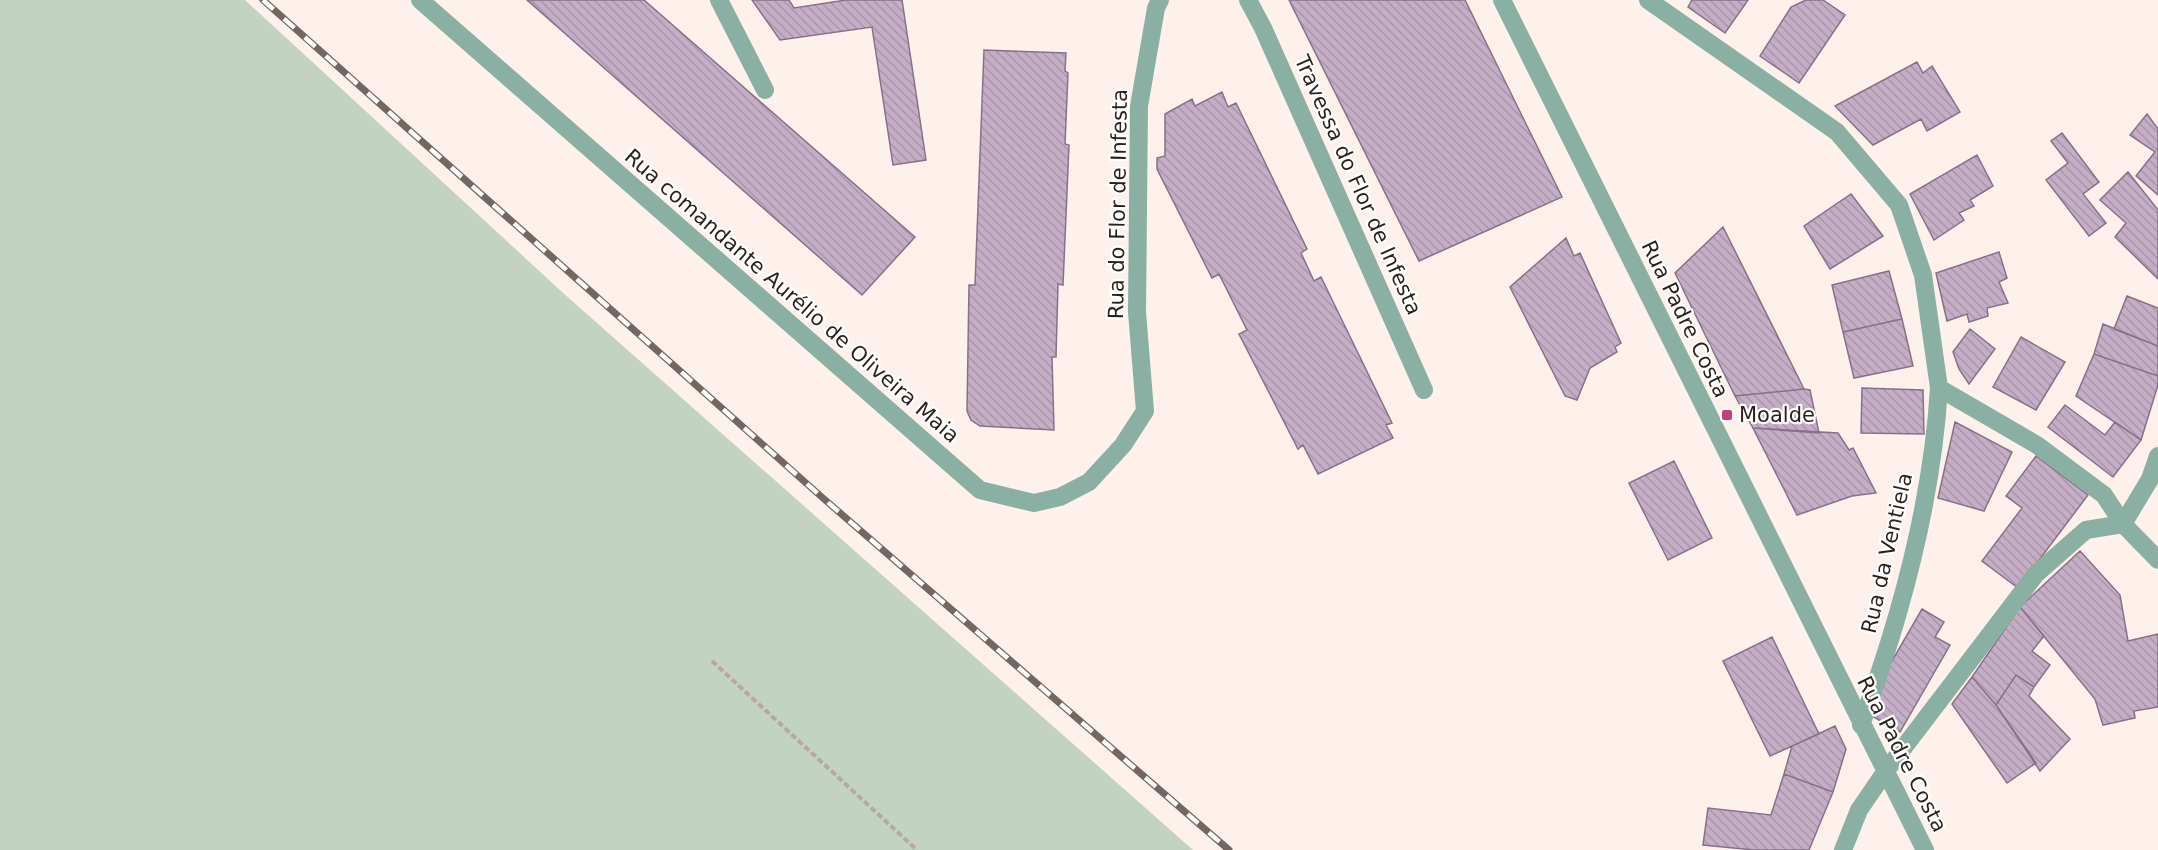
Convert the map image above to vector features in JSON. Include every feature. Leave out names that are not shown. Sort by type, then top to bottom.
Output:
[{"type":"street","name":"Rua comandante Aurélio de Oliveira Maia","points":[[420,0],[980,490],[1034,503],[1060,497],[1089,482],[1123,445],[1145,411]]},
{"type":"street","points":[[719,0],[765,90]]},
{"type":"street","name":"Rua do Flor de Infesta","points":[[1145,411],[1137,312],[1139,106],[1156,8],[1160,0]]},
{"type":"street","name":"Travessa do Flor de Infesta","points":[[1248,0],[1263,28],[1424,390]]},
{"type":"street","name":"Rua Padre Costa","points":[[1502,0],[1925,850]]},
{"type":"street","name":"Rua da Ventiela","points":[[1648,0],[1837,132],[1899,205],[1923,275],[1939,388],[1937,425],[1913,559],[1882,669],[1861,725]]},
{"type":"street","points":[[1939,388],[2037,445],[2104,495],[2123,524],[2158,560]]},
{"type":"street","points":[[1843,850],[1859,810],[1885,772],[2036,574],[2086,530],[2123,524],[2150,479],[2158,456]]},
{"type":"path","points":[[712,661],[917,850]]},
{"type":"green space","points":[[0,0],[245,0],[562,292],[1193,850],[0,850]]},
{"type":"building","points":[[527,0],[644,0],[915,237],[862,295]]},
{"type":"building","points":[[752,0],[789,0],[794,8],[846,0],[902,0],[926,160],[893,165],[872,27],[780,40]]},
{"type":"building","points":[[1289,0],[1465,0],[1562,197],[1419,261]]},
{"type":"building","points":[[1692,0],[1748,0],[1725,33],[1688,7]]},
{"type":"building","points":[[1806,0],[1823,0],[1845,15],[1799,83],[1760,56],[1791,7]]},
{"type":"building","points":[[984,50],[1066,53],[1065,71],[1068,73],[1065,144],[1069,145],[1063,285],[1058,284],[1056,357],[1052,357],[1054,430],[980,426],[971,420],[967,411],[969,285],[975,285]]},
{"type":"building","points":[[1917,62],[1923,73],[1932,66],[1960,112],[1927,131],[1921,119],[1873,145],[1835,106]]},
{"type":"building","points":[[1222,92],[1228,107],[1236,103],[1307,249],[1301,253],[1314,281],[1321,277],[1392,423],[1386,425],[1393,438],[1318,474],[1303,445],[1298,449],[1239,334],[1247,330],[1219,274],[1212,278],[1157,169],[1157,158],[1165,156],[1165,114],[1192,99],[1195,106]]},
{"type":"building","points":[[2147,114],[2158,129],[2158,195],[2136,176],[2155,152],[2130,135]]},
{"type":"building","points":[[2062,133],[2099,182],[2083,194],[2106,223],[2089,236],[2046,180],[2068,163],[2051,141]]},
{"type":"building","points":[[1977,155],[1993,186],[1970,200],[1974,206],[1959,213],[1964,220],[1934,240],[1910,194]]},
{"type":"building","points":[[2128,172],[2158,210],[2158,279],[2115,237],[2126,223],[2100,200]]},
{"type":"building","points":[[1851,194],[1883,236],[1830,269],[1804,226]]},
{"type":"building","points":[[1723,227],[1804,389],[1735,396],[1675,273]]},
{"type":"building","points":[[1566,238],[1574,256],[1580,253],[1621,343],[1615,347],[1617,352],[1590,368],[1577,400],[1565,396],[1510,287]]},
{"type":"building","points":[[1999,252],[2007,278],[1999,282],[2008,303],[1987,308],[1988,316],[1969,322],[1967,314],[1947,321],[1936,273]]},
{"type":"building","points":[[1889,271],[1902,319],[1843,332],[1832,285]]},
{"type":"building","points":[[2127,296],[2158,308],[2158,346],[2114,329]]},
{"type":"building","points":[[1902,319],[1913,366],[1854,378],[1843,332]]},
{"type":"building","points":[[2103,324],[2158,346],[2158,376],[2094,354]]},
{"type":"building","points":[[1970,329],[1995,349],[1969,384],[1959,369],[1953,352]]},
{"type":"building","points":[[2021,337],[2065,362],[2036,410],[1993,387]]},
{"type":"building","points":[[2094,354],[2158,376],[2158,385],[2141,440],[2076,396]]},
{"type":"building","points":[[1862,388],[1923,390],[1924,434],[1861,433]]},
{"type":"building","points":[[1810,390],[1819,433],[1753,428],[1735,396]]},
{"type":"building","points":[[2065,405],[2105,435],[2115,422],[2141,440],[2113,477],[2048,427]]},
{"type":"building","points":[[1955,422],[2012,452],[1984,511],[1938,498]]},
{"type":"building","points":[[1753,428],[1838,433],[1849,450],[1853,448],[1876,493],[1852,496],[1797,515]]},
{"type":"building","points":[[2036,456],[2088,495],[2018,588],[1982,561],[2022,508],[2006,496]]},
{"type":"building","points":[[1674,461],[1712,538],[1668,560],[1629,483]]},
{"type":"building","points":[[2080,551],[2120,595],[2128,641],[2158,634],[2158,707],[2134,711],[2135,718],[2103,725],[2095,699],[2020,607]]},
{"type":"building","points":[[2020,607],[2044,636],[2032,651],[2050,665],[2034,687],[2016,675],[1996,705],[1972,677]]},
{"type":"building","points":[[1922,609],[1944,622],[1935,637],[1950,645],[1900,732],[1863,711]]},
{"type":"building","points":[[1772,637],[1819,734],[1770,756],[1723,661]]},
{"type":"building","points":[[2016,675],[2034,687],[2029,696],[2070,739],[2040,771],[1996,705]]},
{"type":"building","points":[[1972,677],[1996,705],[2036,763],[2007,783],[1952,704]]},
{"type":"building","points":[[1835,726],[1846,749],[1833,792],[1784,774],[1792,746]]},
{"type":"building","points":[[1784,774],[1833,792],[1809,850],[1754,850],[1703,845],[1708,808],[1771,815]]},
{"type":"railway","points":[[263,0],[824,499],[1229,850]]},
{"type":"place","name":"Moalde","points":[[1727,415]]}]
